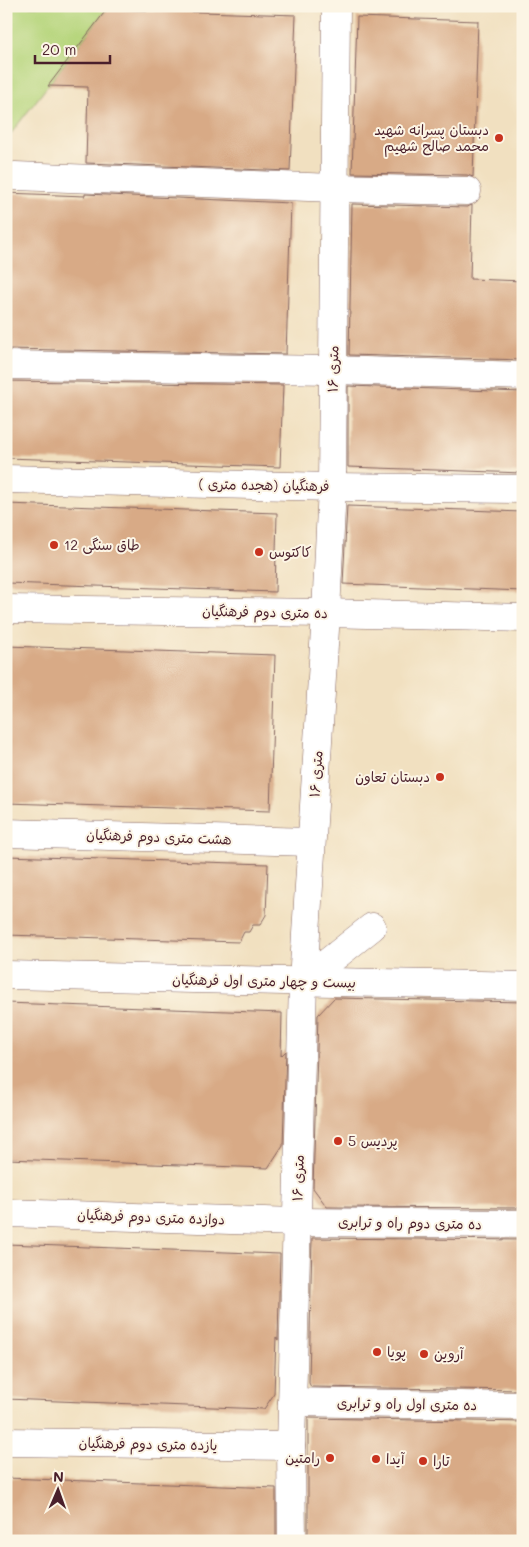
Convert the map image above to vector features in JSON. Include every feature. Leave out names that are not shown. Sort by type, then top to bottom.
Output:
[{"type":"street","name":"۱۶ متری","points":[[292,1541],[290,1446],[303,982],[332,487],[336,6]]},
{"type":"street","points":[[15,176],[467,191]]},
{"type":"street","points":[[6,365],[333,370],[523,376]]},
{"type":"street","name":"فرهنگیان (هجده متری )","points":[[6,479],[332,487],[523,489]]},
{"type":"street","name":"ده متری دوم فرهنگیان","points":[[6,608],[523,618]]},
{"type":"street","name":"هشت متری دوم فرهنگیان","points":[[6,833],[311,842]]},
{"type":"street","points":[[303,982],[372,928]]},
{"type":"street","name":"بیست و چهار متری اول فرهنگیان","points":[[6,975],[523,986]]},
{"type":"street","name":"دوازده متری دوم فرهنگیان","points":[[6,1213],[297,1222]]},
{"type":"street","name":"ده متری دوم راه و ترابری","points":[[297,1222],[523,1224]]},
{"type":"street","name":"ده متری اول راه و ترابری","points":[[292,1402],[523,1406]]},
{"type":"street","name":"یازده متری دوم فرهنگیان","points":[[6,1442],[290,1446]]},
{"type":"green space","points":[[6,6],[109,6],[6,140]]},
{"type":"building","points":[[107,9],[296,15],[290,171],[86,163],[88,87],[48,86]]},
{"type":"building","points":[[357,17],[478,21],[473,177],[467,175],[352,173]]},
{"type":"building","points":[[6,193],[85,196],[85,194],[291,203],[286,354],[6,349]]},
{"type":"building","points":[[352,204],[467,207],[472,205],[470,279],[523,281],[523,360],[349,355]]},
{"type":"building","points":[[6,381],[283,385],[280,467],[6,458]]},
{"type":"building","points":[[348,386],[523,392],[523,473],[348,467]]},
{"type":"building","points":[[6,504],[277,513],[275,592],[6,583]]},
{"type":"building","points":[[347,506],[523,512],[523,591],[343,584]]},
{"type":"building","points":[[6,646],[275,655],[270,811],[6,803]]},
{"type":"building","points":[[6,856],[268,864],[266,915],[260,925],[253,925],[249,932],[244,932],[239,942],[6,935]]},
{"type":"building","points":[[334,998],[523,1002],[523,1208],[327,1207],[313,1188],[318,1015]]},
{"type":"building","points":[[6,1003],[282,1013],[281,1056],[286,1051],[283,1145],[268,1168],[6,1159]]},
{"type":"building","points":[[312,1238],[523,1240],[523,1390],[311,1387],[309,1383]]},
{"type":"building","points":[[6,1244],[280,1254],[278,1340],[276,1337],[274,1394],[264,1409],[6,1399]]},
{"type":"building","points":[[308,1418],[523,1422],[523,1541],[308,1541]]},
{"type":"building","points":[[6,1478],[276,1488],[276,1541],[6,1541]]},
{"type":"place","name":"دبستان پسرانه شهید محمد صالح شهیم","points":[[499,138]]},
{"type":"place","name":"طاق سنگی 12","points":[[54,545]]},
{"type":"place","name":"کاکتوس","points":[[259,552]]},
{"type":"place","name":"دبستان تعاون","points":[[440,777]]},
{"type":"place","name":"پردیس 5","points":[[338,1141]]},
{"type":"place","name":"پویا","points":[[377,1352]]},
{"type":"place","name":"آروین","points":[[424,1354]]},
{"type":"place","name":"رامتین","points":[[330,1458]]},
{"type":"place","name":"آیدا","points":[[376,1459]]},
{"type":"place","name":"تارا","points":[[423,1461]]}]
